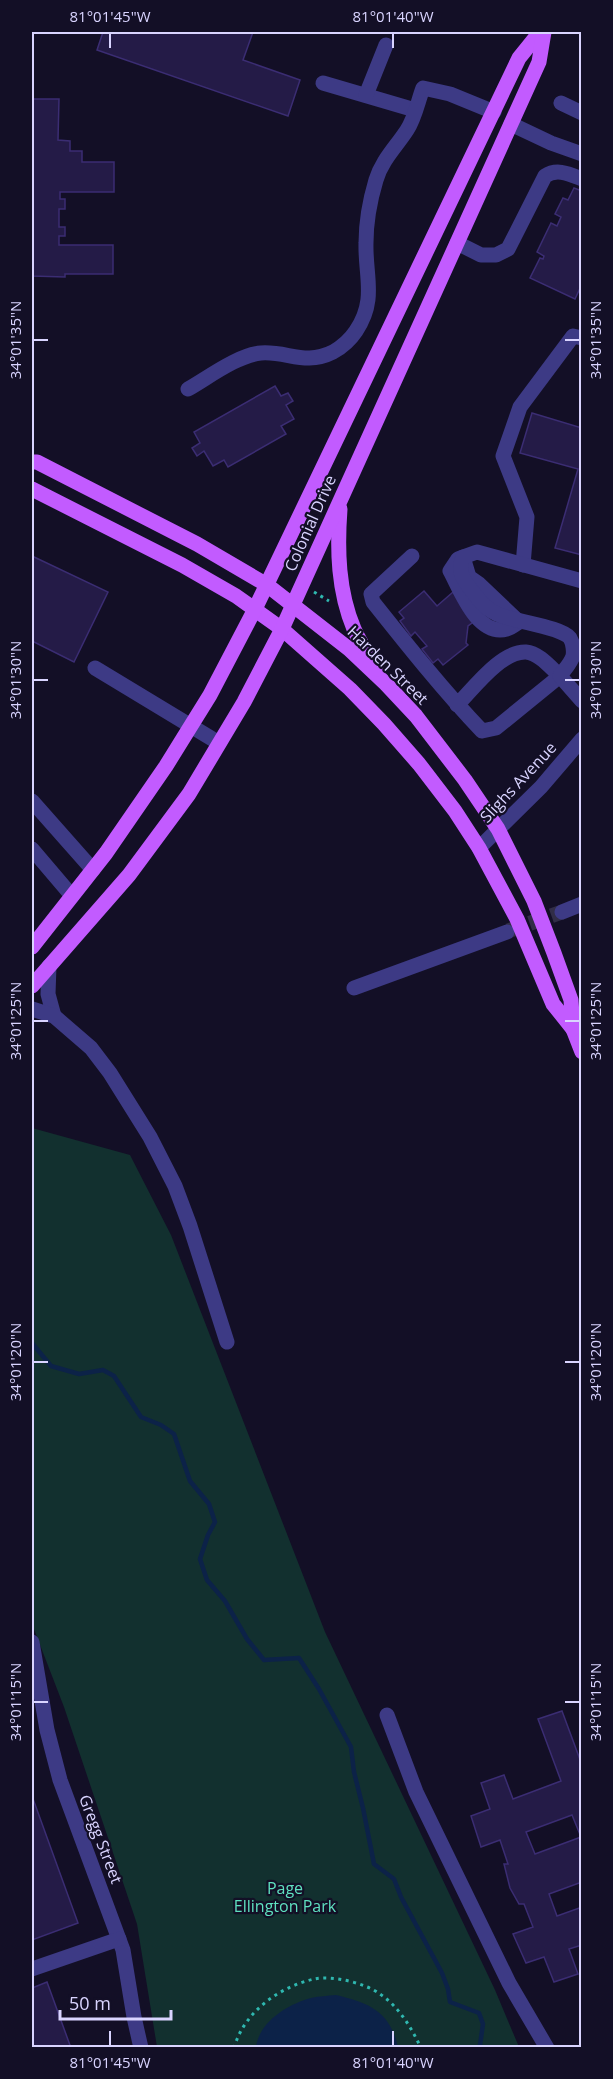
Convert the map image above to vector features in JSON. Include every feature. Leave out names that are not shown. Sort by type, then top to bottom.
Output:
[{"type":"main road","name":"Colonial Drive","points":[[32,947],[93,870],[166,766],[210,696],[267,585],[519,58],[542,32]]},
{"type":"main road","name":"Colonial Drive","points":[[32,986],[129,875],[161,833],[189,794],[244,702],[282,629],[539,62],[542,32]]},
{"type":"main road","name":"Harden Street","points":[[32,462],[37,462],[197,544],[267,585],[349,649],[386,684],[444,751],[498,829],[534,901],[554,953],[571,1000],[573,1029]]},
{"type":"main road","name":"Harden Street","points":[[32,489],[236,596],[282,629],[350,689],[426,773],[479,848],[517,919],[553,1004],[573,1029],[582,1052]]},
{"type":"main road","points":[[341,499],[338,534],[342,596],[354,630],[386,684]]},
{"type":"street","points":[[366,95],[386,45]]},
{"type":"street","points":[[323,83],[415,110]]},
{"type":"street","points":[[188,389],[234,363],[254,355],[263,353],[315,359],[335,351],[353,335],[363,318],[369,300],[366,229],[376,179],[387,156],[408,129],[423,88],[450,94],[494,112]]},
{"type":"street","points":[[561,103],[582,113]]},
{"type":"street","points":[[511,124],[550,143],[582,154]]},
{"type":"street","points":[[457,243],[481,255],[496,255],[508,249],[545,176],[557,172],[582,179]]},
{"type":"street","points":[[523,565],[527,517],[503,456],[520,407],[573,336],[582,338]]},
{"type":"street","points":[[412,556],[371,594],[373,602],[457,705],[482,731],[496,728],[560,676],[570,663],[573,645],[570,638],[555,630],[519,622],[492,612],[476,598],[460,574],[461,561],[477,552],[582,582]]},
{"type":"street","points":[[457,705],[505,657],[526,652],[539,657],[560,676],[582,702]]},
{"type":"street","points":[[95,668],[219,743]]},
{"type":"street","name":"Slighs Avenue","points":[[479,848],[541,787],[582,739]]},
{"type":"street","points":[[32,801],[93,870]]},
{"type":"street","points":[[32,849],[72,896]]},
{"type":"street","points":[[562,912],[582,904]]},
{"type":"street","points":[[354,988],[503,933]]},
{"type":"street","points":[[50,966],[48,994],[54,1016]]},
{"type":"street","points":[[32,1009],[54,1016],[91,1048],[110,1073],[150,1137],[175,1186],[227,1342]]},
{"type":"street","name":"Gregg Street","points":[[32,1642],[47,1730],[60,1780],[120,1939],[126,1960],[141,2048]]},
{"type":"street","points":[[387,1715],[416,1792],[509,1983],[547,2048]]},
{"type":"street","points":[[32,1969],[120,1939]]},
{"type":"path","points":[[313,592],[334,603]]},
{"type":"path","points":[[234,2048],[238,2034],[253,2012],[280,1993],[315,1979],[347,1980],[379,1993],[404,2015],[421,2048]]},
{"type":"green space","name":"Page Ellington Park","points":[[32,1128],[130,1155],[171,1235],[325,1632],[495,1990],[519,2047],[157,2047],[137,1924],[64,1707],[32,1624]]},
{"type":"water","points":[[336,1995],[358,2001],[376,2010],[390,2025],[398,2047],[256,2047],[263,2030],[276,2015],[311,1998]]},
{"type":"building","points":[[103,32],[253,32],[243,60],[300,80],[288,116],[97,50]]},
{"type":"building","points":[[32,99],[59,99],[58,140],[70,141],[70,151],[82,151],[82,162],[114,162],[114,192],[60,192],[60,199],[65,199],[65,209],[59,209],[59,227],[65,227],[65,236],[59,236],[59,245],[113,245],[113,274],[65,274],[65,277],[32,276]]},
{"type":"building","points":[[574,188],[582,191],[582,284],[575,299],[530,278],[540,258],[543,259],[544,256],[537,252],[551,223],[557,226],[561,217],[555,214],[563,198],[568,200]]},
{"type":"building","points":[[275,386],[281,396],[288,393],[293,401],[286,405],[294,419],[281,426],[286,434],[228,467],[224,460],[213,466],[204,451],[197,456],[192,448],[200,443],[194,432]]},
{"type":"building","points":[[532,413],[582,428],[582,555],[555,548],[578,469],[520,453]]},
{"type":"building","points":[[32,556],[108,592],[74,662],[32,641]]},
{"type":"building","points":[[424,591],[437,606],[453,592],[476,620],[468,626],[466,643],[468,645],[443,665],[438,659],[433,663],[422,649],[427,646],[415,632],[411,636],[400,621],[404,618],[399,612]]},
{"type":"building","points":[[562,1711],[582,1765],[582,1882],[549,1894],[557,1916],[582,1907],[582,1945],[569,1949],[578,1974],[554,1982],[544,1957],[526,1963],[513,1934],[533,1927],[524,1904],[519,1904],[510,1888],[504,1864],[508,1864],[500,1840],[481,1847],[471,1816],[490,1809],[481,1783],[504,1775],[513,1799],[561,1781],[538,1719]],"holes":[[[572,1815],[581,1837],[535,1854],[526,1832]]]},
{"type":"building","points":[[32,1796],[78,1923],[32,1940]]},
{"type":"building","points":[[47,1982],[71,2048],[32,2048],[32,1988]]},
{"type":"waterway","points":[[32,1343],[51,1366],[79,1374],[103,1370],[114,1376],[141,1417],[161,1425],[174,1434],[190,1481],[209,1504],[215,1522],[200,1559],[207,1580],[225,1601],[247,1639],[264,1660],[299,1658],[319,1689],[351,1747],[354,1772],[374,1864],[394,1879],[401,1897],[442,1973],[450,2002],[479,2013],[483,2024],[480,2045],[482,2048]]},
{"type":"tunnel","points":[[508,931],[562,912]]}]
